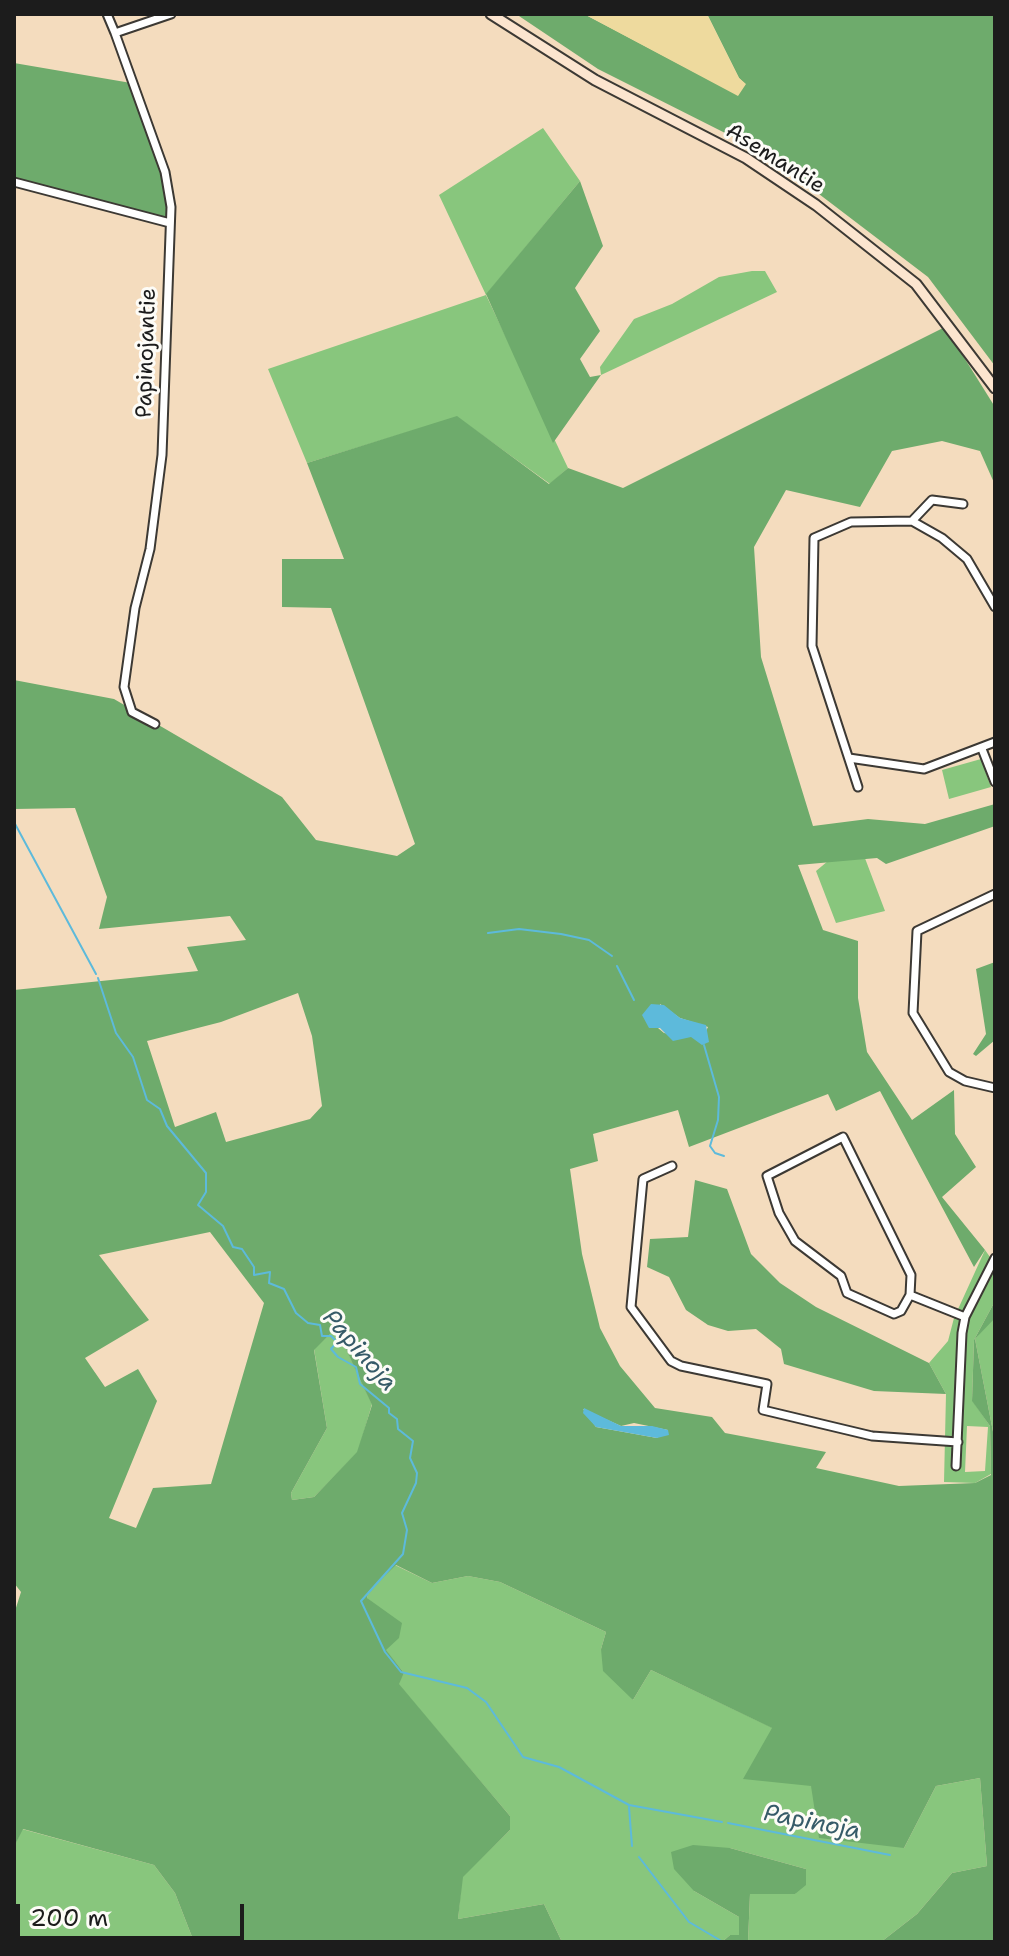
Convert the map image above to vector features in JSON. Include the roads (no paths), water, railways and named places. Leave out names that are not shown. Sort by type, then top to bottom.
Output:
[{"type":"main road","name":"Asemantie","points":[[491,14],[595,80],[746,158],[816,205],[916,284],[995,388]]},
{"type":"street","name":"Papinojantie","points":[[107,14],[165,172],[170,223],[162,455],[150,549],[135,608],[124,687],[132,712],[155,724]]},
{"type":"street","points":[[115,33],[171,14]]},
{"type":"street","points":[[14,182],[170,223]]},
{"type":"street","points":[[912,521],[932,500],[963,504]]},
{"type":"street","points":[[858,787],[812,646],[814,538],[851,522],[912,521],[942,538],[967,559],[995,607]]},
{"type":"street","points":[[849,758],[924,769],[995,742]]},
{"type":"street","points":[[982,749],[995,782]]},
{"type":"street","points":[[995,894],[917,931],[913,1013],[949,1072],[965,1081],[995,1088]]},
{"type":"street","points":[[843,1137],[911,1275],[910,1295],[901,1311],[894,1314],[847,1293],[845,1281],[795,1241],[779,1213],[767,1176],[843,1137]]},
{"type":"street","points":[[672,1166],[643,1179],[631,1307],[671,1361],[767,1384],[763,1410],[872,1436],[958,1442]]},
{"type":"street","points":[[956,1466],[965,1317],[995,1258]]},
{"type":"street","points":[[910,1295],[965,1317]]},
{"type":"water","points":[[651,1004],[664,1005],[680,1018],[706,1025],[709,1042],[702,1045],[691,1037],[673,1041],[660,1028],[649,1028],[642,1015]]},
{"type":"water","points":[[584,1408],[621,1426],[652,1426],[668,1430],[669,1435],[657,1438],[596,1427],[583,1413]]},
{"type":"waterway","name":"Papinoja","points":[[14,822],[96,974]]},
{"type":"waterway","points":[[488,933],[519,929],[561,934],[589,940],[612,956]]},
{"type":"waterway","points":[[617,966],[634,1000]]},
{"type":"waterway","name":"Papinoja","points":[[98,978],[116,1033],[133,1057],[147,1100],[160,1109],[167,1126],[206,1173],[206,1192],[198,1205],[223,1226],[233,1247],[242,1249],[254,1267],[254,1275],[270,1272],[269,1283],[284,1289],[296,1313],[308,1323],[320,1325],[322,1336],[331,1336],[337,1342],[331,1349],[338,1357],[356,1367],[360,1384],[389,1408],[389,1413],[397,1419],[398,1429],[413,1441],[410,1458],[417,1473],[416,1483],[402,1513],[407,1530],[403,1554],[361,1601],[385,1652],[401,1672],[467,1688],[486,1702],[523,1757],[559,1767],[629,1805],[722,1822]]},
{"type":"waterway","points":[[704,1045],[719,1097],[718,1120],[710,1146],[715,1153],[724,1156]]},
{"type":"waterway","points":[[629,1807],[632,1846]]},
{"type":"waterway","name":"Papinoja","points":[[728,1823],[890,1855]]},
{"type":"waterway","points":[[639,1857],[689,1922],[723,1942]]}]
